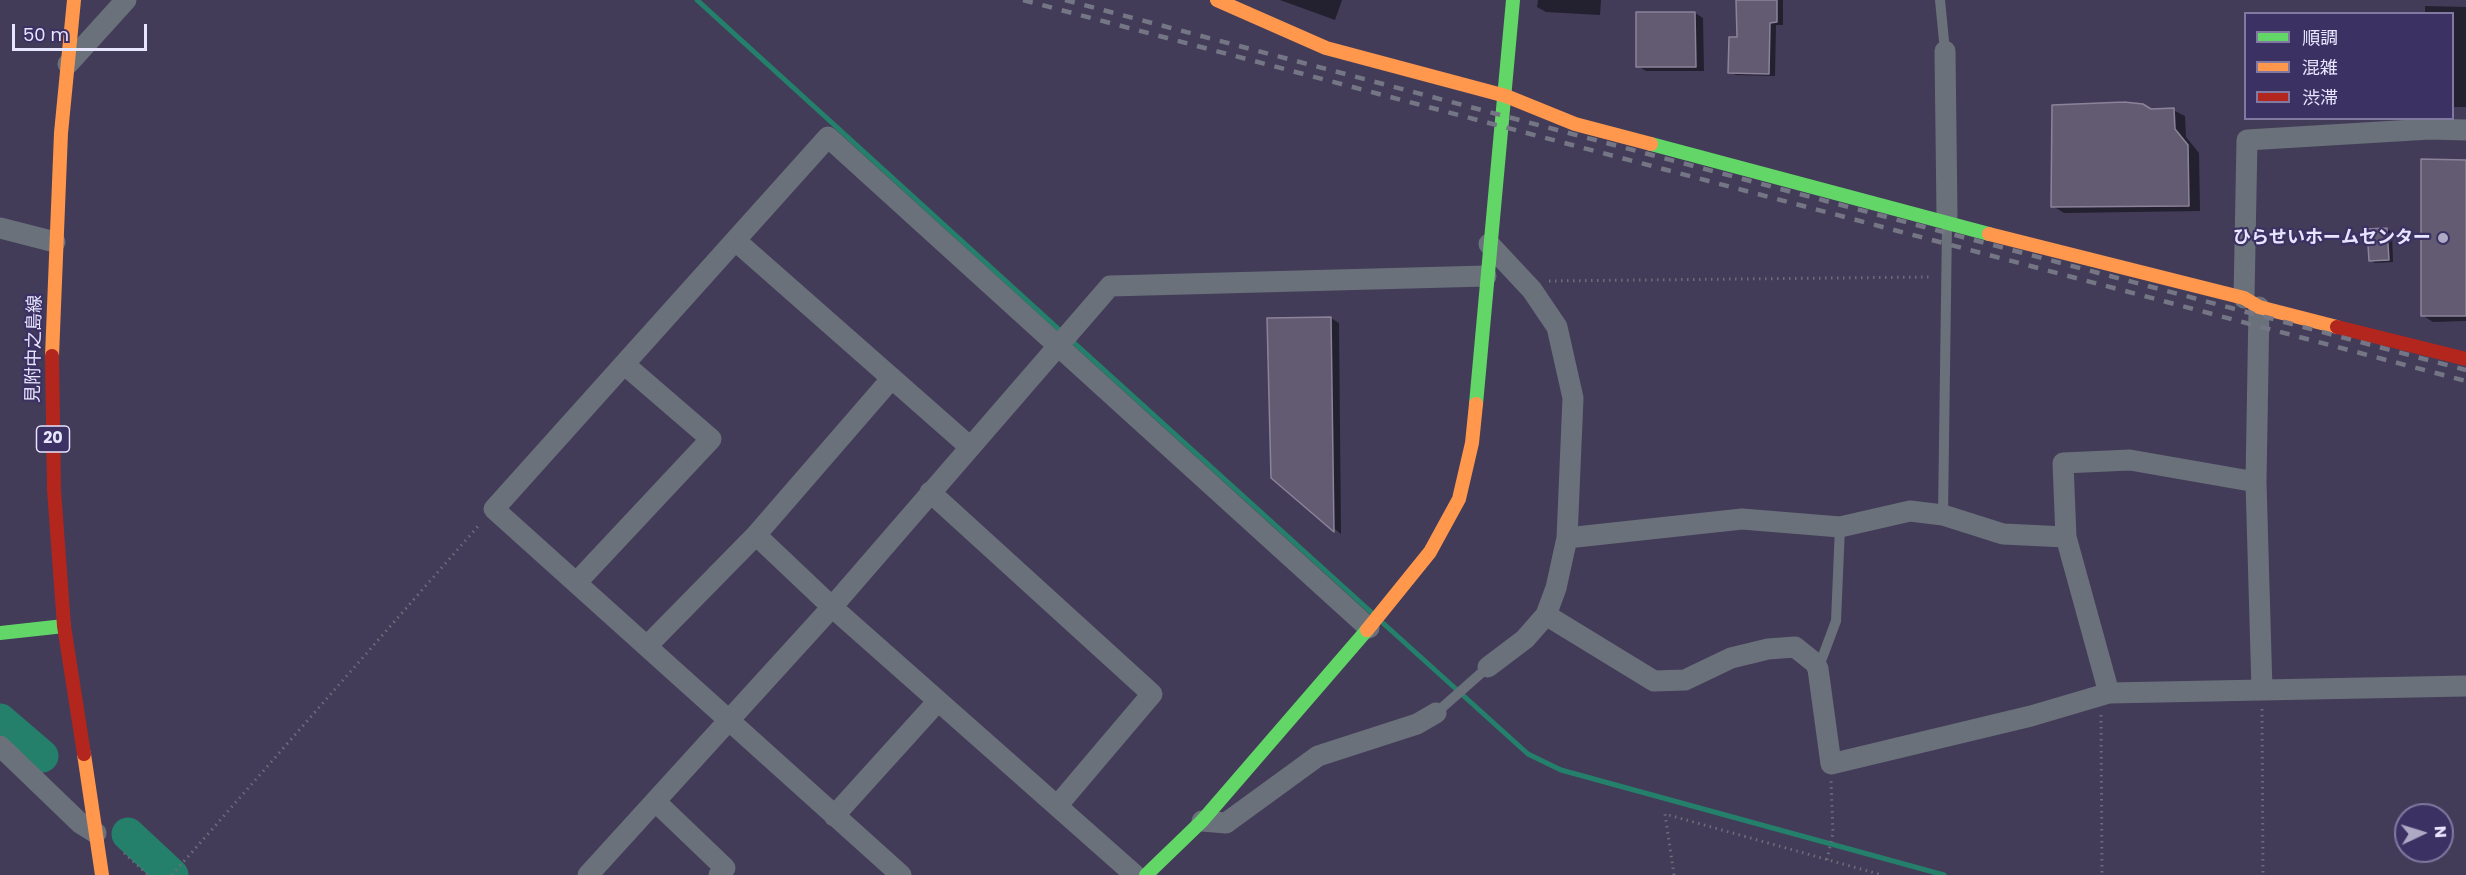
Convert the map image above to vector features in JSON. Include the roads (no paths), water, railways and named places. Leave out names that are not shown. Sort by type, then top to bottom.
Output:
[{"type":"street","name":"見附中之島線","points":[[74,0],[66,66],[55,243],[51,377],[53,478],[64,626],[102,875]]},
{"type":"street","points":[[66,66],[126,0]]},
{"type":"street","points":[[1217,0],[1326,48],[1506,96],[1575,124],[1947,220],[2466,359]]},
{"type":"street","points":[[1146,875],[1202,821],[1369,628],[1430,552],[1459,499],[1472,443],[1489,244],[1506,96],[1513,0]]},
{"type":"street","points":[[1945,51],[1947,220]]},
{"type":"street","points":[[2262,690],[2247,140],[2430,129],[2466,130]]},
{"type":"street","points":[[901,875],[729,722],[648,645],[494,509],[828,137],[1369,628]]},
{"type":"street","points":[[0,228],[55,243]]},
{"type":"street","points":[[736,241],[970,447]]},
{"type":"street","points":[[1488,667],[1525,639],[1546,615],[1556,588],[1567,538],[1573,398],[1557,327],[1523,281],[1489,244]]},
{"type":"street","points":[[588,875],[832,607],[1110,286],[1486,276]]},
{"type":"street","points":[[577,582],[711,439],[624,364]]},
{"type":"street","points":[[648,645],[756,535],[892,378]]},
{"type":"street","points":[[2105,694],[2066,537],[2063,463],[2130,460],[2256,482]]},
{"type":"street","points":[[930,492],[1152,694],[1057,806]]},
{"type":"street","points":[[1567,538],[1742,519],[1840,527],[1910,511],[1943,516],[2003,534],[2066,537]]},
{"type":"street","points":[[756,535],[832,607],[1136,875]]},
{"type":"street","points":[[1546,615],[1654,681],[1685,680],[1731,658],[1777,648],[1795,647],[1815,663],[1818,669],[1831,764],[2031,716],[2105,694],[2466,686]]},
{"type":"street","points":[[0,633],[64,626]]},
{"type":"street","points":[[834,816],[938,701]]},
{"type":"street","points":[[1202,821],[1226,823],[1318,756],[1417,724],[1443,707]]},
{"type":"street","points":[[0,746],[80,823],[96,833]]},
{"type":"street","points":[[656,802],[725,868],[719,875]]},
{"type":"lane","points":[[1940,0],[1945,51]]},
{"type":"lane","points":[[1943,516],[1947,220]]},
{"type":"lane","points":[[1818,669],[1836,621],[1840,527]]},
{"type":"lane","points":[[1443,707],[1488,667]]},
{"type":"waterway","points":[[697,0],[1064,334]]},
{"type":"waterway","points":[[1071,340],[1371,612]]},
{"type":"waterway","points":[[1384,624],[1528,754],[1561,770],[1944,875]]},
{"type":"waterway","points":[[0,720],[42,756]]},
{"type":"waterway","points":[[128,834],[172,875]]},
{"type":"railway","points":[[1023,0],[2466,381]]},
{"type":"railway","points":[[1065,0],[2466,370]]},
{"type":"place","name":"ひらせいホームセンター","points":[[2443,238]]}]
